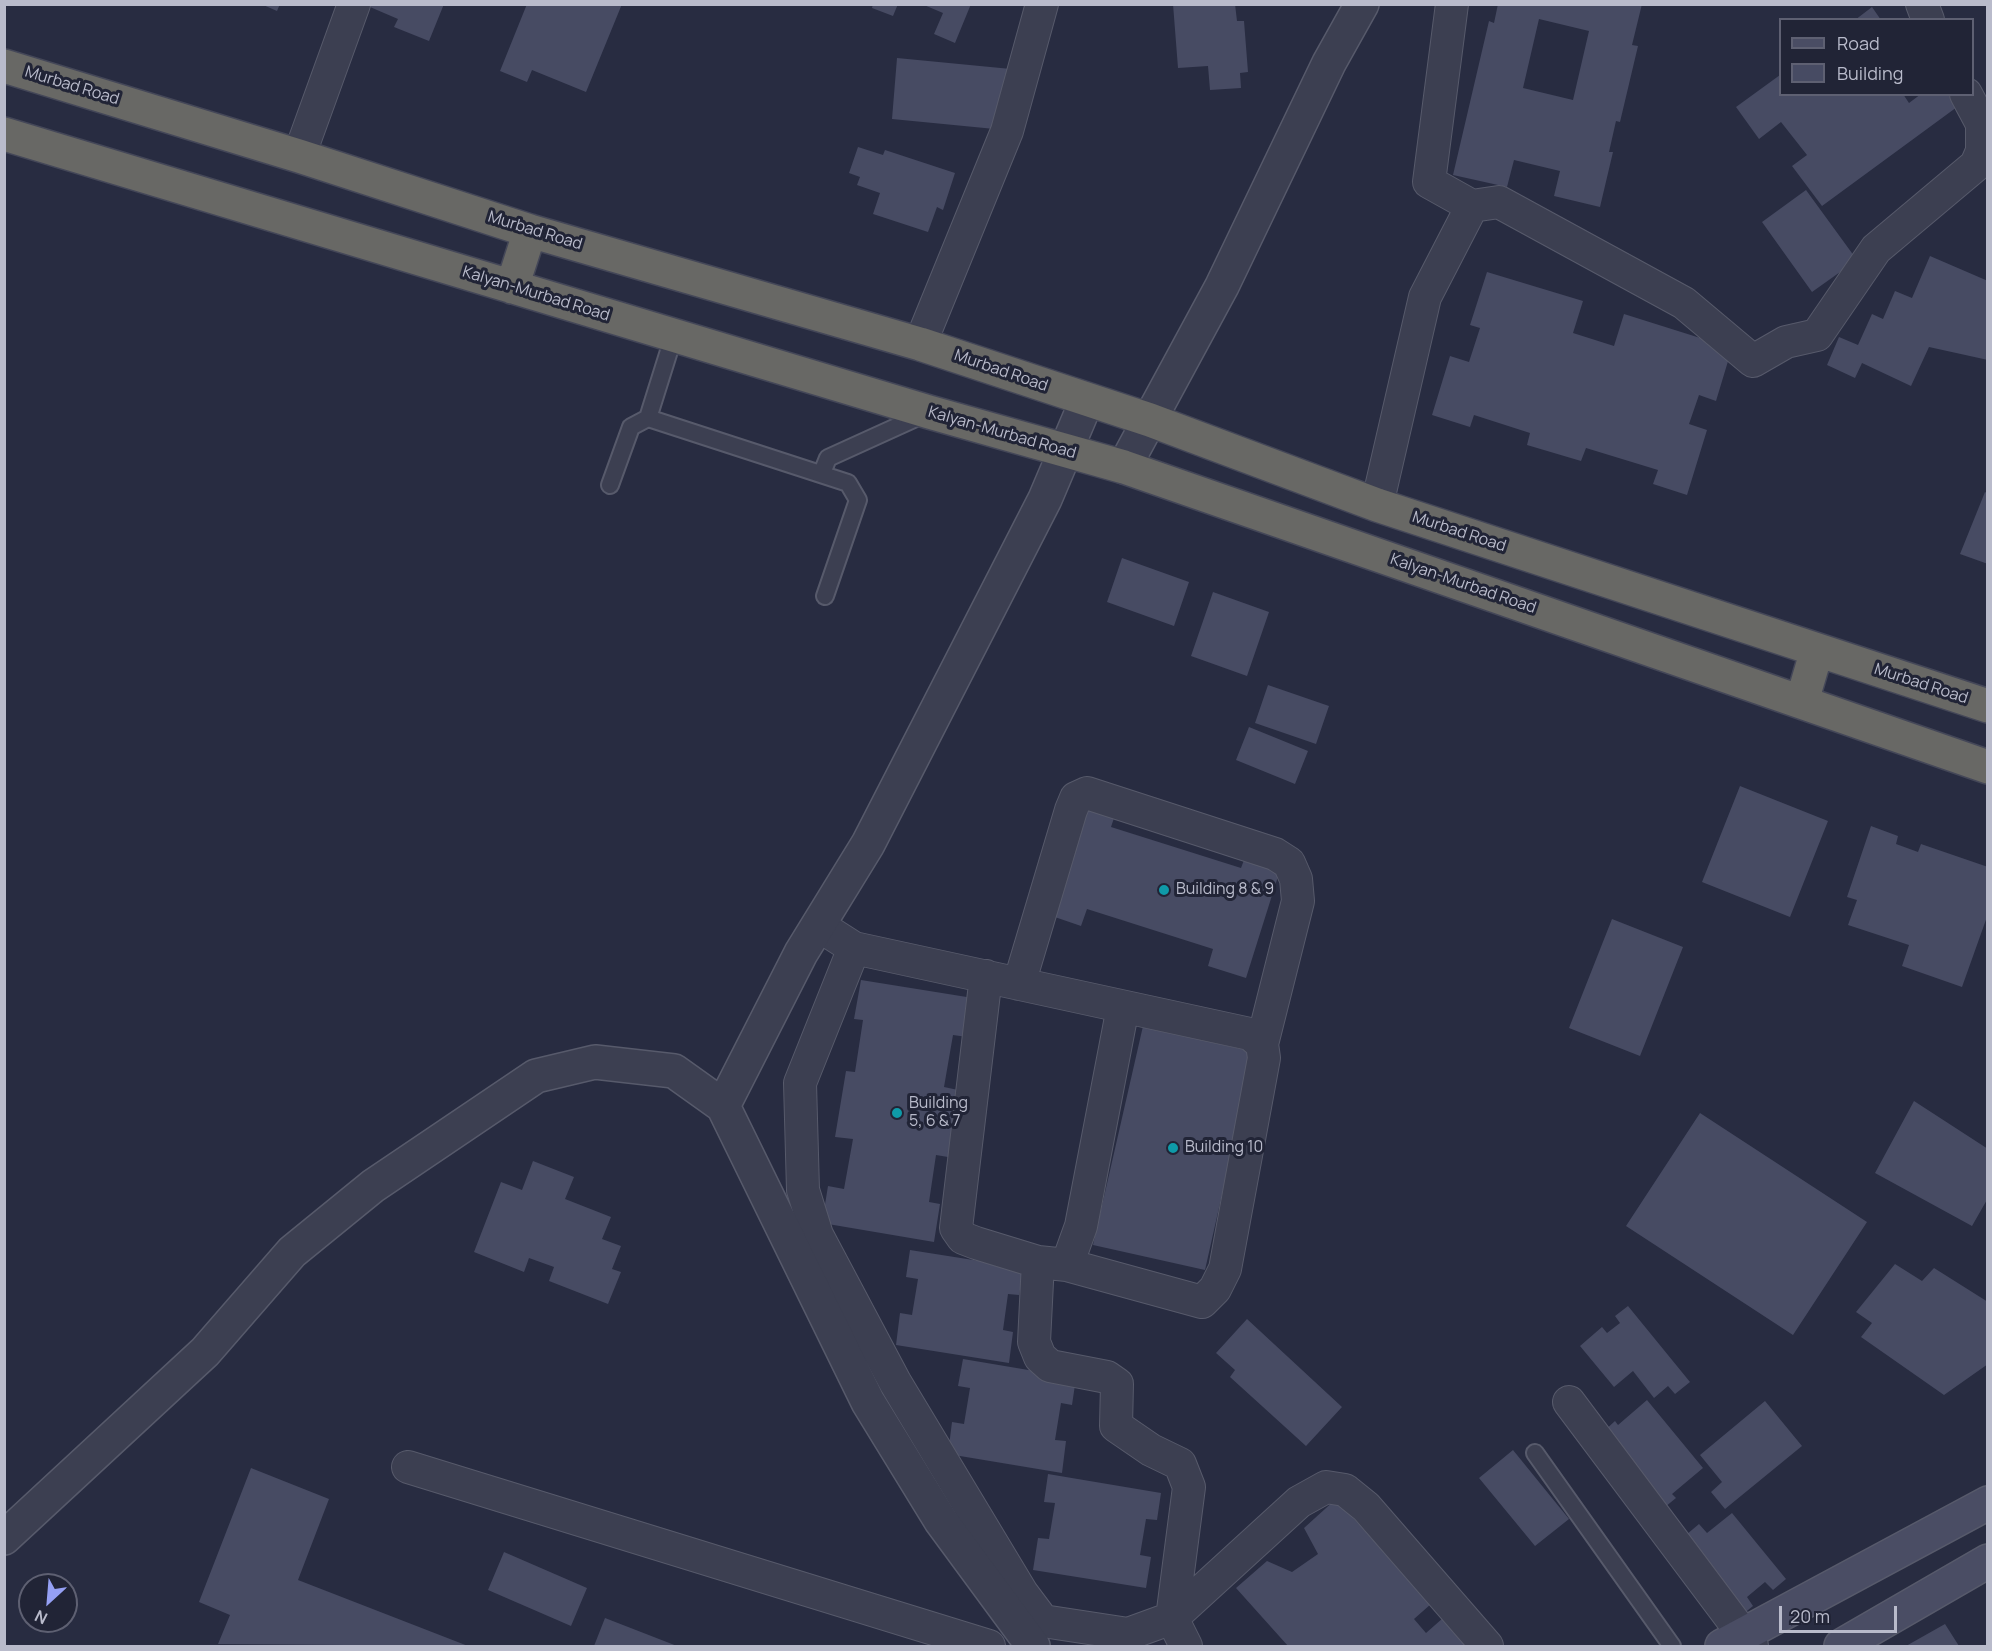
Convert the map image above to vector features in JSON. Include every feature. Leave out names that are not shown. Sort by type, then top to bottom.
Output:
[{"type":"highway","name":"Murbad Road","points":[[4,66],[299,156],[530,231],[920,344],[1150,420],[1377,505],[1988,706]]},
{"type":"highway","name":"Kalyan-Murbad Road","points":[[4,134],[928,412],[1124,467],[1988,767]]},
{"type":"highway","points":[[512,287],[530,231]]},
{"type":"highway","points":[[1802,701],[1817,650]]},
{"type":"main road","points":[[1740,1643],[1984,1511]]},
{"type":"main road","points":[[1841,1647],[1988,1561]]},
{"type":"street","points":[[299,156],[354,4]]},
{"type":"street","points":[[920,344],[1007,131],[1042,4]]},
{"type":"street","points":[[1124,467],[1222,286],[1329,63],[1362,4]]},
{"type":"street","points":[[1452,4],[1429,182],[1472,206],[1499,202],[1674,298],[1753,361],[1786,342],[1817,336],[1876,249],[1976,165],[1982,151],[1982,124],[1967,96]]},
{"type":"street","points":[[1377,505],[1425,297],[1472,206]]},
{"type":"street","points":[[723,1106],[801,953],[874,833],[1045,499],[1087,400]]},
{"type":"street","points":[[986,976],[956,1228],[963,1238],[976,1243],[1202,1302],[1215,1289],[1227,1257],[1264,1058],[1262,1044],[1298,901],[1296,879],[1289,863],[1275,854],[1087,793],[1076,798],[1071,810],[1019,984]]},
{"type":"street","points":[[818,925],[854,948],[1250,1034],[1262,1044]]},
{"type":"street","points":[[854,948],[800,1083],[803,1190],[817,1235],[895,1382],[1022,1593],[1043,1621],[1128,1634],[1172,1618],[1299,1502],[1326,1487],[1345,1490],[1366,1507],[1487,1647]]},
{"type":"street","points":[[1123,1007],[1081,1226],[1052,1263],[1034,1342],[1040,1357],[1050,1366],[1107,1377],[1117,1384],[1116,1426],[1151,1450],[1180,1464],[1189,1487],[1172,1618],[1186,1647]]},
{"type":"street","points":[[4,1538],[205,1352],[292,1252],[373,1186],[536,1076],[595,1062],[674,1071],[723,1106],[868,1402],[941,1521],[1033,1647]]},
{"type":"street","points":[[1569,1402],[1740,1643]]},
{"type":"street","points":[[408,1467],[989,1647]]},
{"type":"lane","points":[[610,485],[631,427],[648,418],[674,335]]},
{"type":"lane","points":[[822,474],[828,458],[928,412]]},
{"type":"lane","points":[[648,418],[848,483],[858,500],[825,596]]},
{"type":"lane","points":[[1535,1453],[1672,1647]]},
{"type":"building","points":[[261,4],[280,4],[277,11]]},
{"type":"building","points":[[363,4],[444,4],[429,41],[394,27],[398,19]]},
{"type":"building","points":[[527,4],[622,4],[586,92],[532,70],[527,82],[500,71]]},
{"type":"building","points":[[873,4],[898,4],[893,16],[872,8]]},
{"type":"building","points":[[971,4],[955,43],[934,34],[943,13],[924,5]]},
{"type":"building","points":[[1173,4],[1235,4],[1237,21],[1244,21],[1248,72],[1240,73],[1241,88],[1210,90],[1208,66],[1178,68]]},
{"type":"building","points":[[1498,4],[1642,4],[1632,45],[1638,46],[1620,122],[1616,121],[1609,152],[1613,152],[1600,207],[1554,196],[1560,171],[1514,160],[1507,187],[1453,175],[1489,21],[1494,23]],"holes":[[[1539,19],[1589,31],[1573,100],[1523,88]]]},
{"type":"building","points":[[1872,7],[1880,18],[1858,18]]},
{"type":"building","points":[[897,58],[1011,69],[1005,130],[892,119]]},
{"type":"building","points":[[1779,76],[1779,96],[1904,96],[1909,103],[1918,96],[1949,96],[1957,107],[1822,206],[1792,166],[1807,155],[1781,122],[1759,139],[1736,107]]},
{"type":"building","points":[[858,147],[883,155],[885,150],[955,173],[943,210],[937,207],[928,232],[873,214],[880,193],[857,185],[860,177],[849,173]]},
{"type":"building","points":[[1806,190],[1857,260],[1812,292],[1762,222]]},
{"type":"building","points":[[1930,256],[1988,281],[1988,360],[1929,347],[1911,386],[1862,363],[1855,378],[1827,365],[1839,337],[1858,345],[1872,314],[1883,319],[1895,291],[1912,298]]},
{"type":"building","points":[[1487,272],[1583,301],[1573,333],[1614,346],[1624,314],[1732,348],[1716,401],[1699,395],[1689,424],[1707,430],[1687,495],[1653,484],[1658,470],[1586,448],[1581,461],[1527,445],[1530,433],[1474,415],[1470,427],[1432,415],[1450,356],[1469,362],[1480,328],[1470,325]]},
{"type":"building","points":[[1985,492],[1988,494],[1988,564],[1960,554]]},
{"type":"building","points":[[1122,558],[1189,582],[1174,626],[1107,602]]},
{"type":"building","points":[[1213,592],[1269,612],[1247,676],[1191,656]]},
{"type":"building","points":[[1268,685],[1329,706],[1316,744],[1255,723]]},
{"type":"building","points":[[1249,727],[1308,751],[1295,784],[1236,760]]},
{"type":"building","points":[[1740,786],[1828,821],[1790,917],[1702,882]]},
{"type":"building","name":"Building 8 & 9","points":[[1080,807],[1114,818],[1111,827],[1241,868],[1244,860],[1280,870],[1246,978],[1208,966],[1213,949],[1087,909],[1081,926],[1046,914]]},
{"type":"building","points":[[1871,826],[1898,836],[1896,844],[1918,852],[1921,844],[1988,867],[1988,914],[1962,987],[1902,966],[1909,945],[1848,925],[1857,900],[1847,897]]},
{"type":"building","points":[[1612,919],[1683,947],[1640,1056],[1569,1028]]},
{"type":"building","name":"Building 5, 6 & 7","points":[[861,980],[973,998],[967,1037],[953,1035],[944,1087],[958,1090],[948,1157],[936,1155],[929,1202],[940,1204],[934,1242],[822,1223],[828,1186],[844,1189],[853,1139],[835,1137],[846,1071],[855,1072],[863,1020],[854,1019]]},
{"type":"building","name":"Building 10","points":[[1143,1026],[1254,1052],[1205,1270],[1093,1245]]},
{"type":"building","points":[[1914,1101],[1988,1149],[1988,1198],[1972,1226],[1875,1173]]},
{"type":"building","points":[[1700,1113],[1867,1222],[1793,1335],[1626,1226]]},
{"type":"building","points":[[533,1161],[574,1177],[565,1199],[611,1217],[602,1239],[621,1246],[612,1269],[621,1272],[608,1304],[549,1281],[554,1267],[529,1258],[524,1272],[474,1252],[501,1182],[522,1190]]},
{"type":"building","points":[[910,1250],[1024,1268],[1019,1295],[1008,1294],[1003,1330],[1013,1332],[1009,1363],[896,1345],[900,1313],[912,1315],[918,1279],[906,1277]]},
{"type":"building","points":[[1895,1264],[1922,1281],[1934,1268],[1988,1302],[1988,1364],[1944,1395],[1861,1337],[1872,1323],[1856,1312]]},
{"type":"building","points":[[1628,1306],[1690,1382],[1675,1394],[1668,1386],[1654,1398],[1633,1371],[1614,1387],[1580,1346],[1602,1327],[1607,1333],[1620,1323],[1615,1316]]},
{"type":"building","points":[[1247,1319],[1342,1407],[1306,1446],[1230,1377],[1235,1370],[1216,1353]]},
{"type":"building","points":[[963,1359],[1076,1378],[1072,1405],[1061,1403],[1055,1440],[1066,1441],[1062,1473],[948,1454],[952,1422],[964,1424],[970,1388],[958,1386]]},
{"type":"building","points":[[1647,1400],[1703,1468],[1672,1494],[1676,1498],[1665,1507],[1603,1432],[1615,1421],[1618,1425]]},
{"type":"building","points":[[1765,1401],[1802,1446],[1725,1509],[1711,1492],[1722,1482],[1700,1455]]},
{"type":"building","points":[[1513,1450],[1569,1519],[1535,1546],[1479,1478]]},
{"type":"building","points":[[251,1468],[329,1499],[298,1580],[468,1646],[218,1644],[230,1615],[199,1602]]},
{"type":"building","points":[[1048,1474],[1161,1493],[1157,1520],[1146,1519],[1140,1555],[1151,1557],[1146,1588],[1033,1570],[1038,1538],[1049,1539],[1055,1503],[1044,1502]]},
{"type":"building","points":[[1336,1499],[1431,1604],[1414,1619],[1426,1633],[1443,1618],[1469,1646],[1288,1646],[1236,1588],[1267,1561],[1292,1572],[1318,1554],[1304,1528]]},
{"type":"building","points":[[1732,1513],[1786,1579],[1773,1590],[1765,1582],[1747,1597],[1753,1606],[1742,1615],[1680,1540],[1699,1524],[1707,1533]]},
{"type":"building","points":[[504,1552],[587,1588],[571,1626],[488,1590]]},
{"type":"building","points":[[605,1618],[677,1646],[594,1646]]},
{"type":"building","points":[[1945,1624],[1959,1646],[1906,1646]]},
{"type":"place","name":"Building 8 & 9","points":[[1164,890]]},
{"type":"place","name":"Building 5, 6 & 7","points":[[897,1113]]},
{"type":"place","name":"Building 10","points":[[1173,1148]]}]
